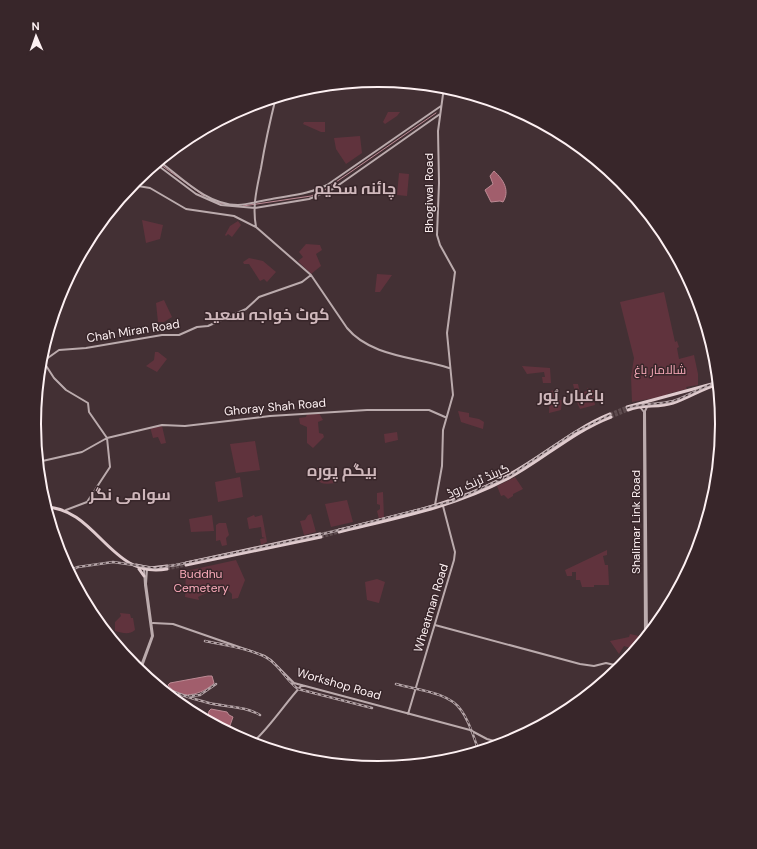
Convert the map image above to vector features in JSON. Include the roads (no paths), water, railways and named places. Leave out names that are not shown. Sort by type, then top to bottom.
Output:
[{"type":"main road","name":"Bhogiwal Road","points":[[435,507],[442,466],[442,441],[445,417],[453,395],[447,333],[455,272],[440,245],[437,235],[439,183],[438,131],[443,93]]},
{"type":"main road","points":[[256,226],[254,204],[267,130],[274,104]]},
{"type":"main road","points":[[160,167],[196,194],[211,202],[232,207],[309,199],[324,194],[398,140],[441,106]]},
{"type":"main road","points":[[164,165],[194,188],[216,200],[238,204],[254,204],[318,189],[440,114]]},
{"type":"main road","points":[[140,186],[150,188],[186,209],[234,216],[256,226],[311,275],[347,328],[362,341],[387,352],[450,368]]},
{"type":"main road","name":"Chah Miran Road","points":[[47,358],[59,350],[86,348],[162,335],[179,335],[197,328],[208,326],[246,309],[259,297],[302,282],[311,275]]},
{"type":"main road","points":[[46,367],[66,390],[88,403],[89,412],[107,438],[110,467],[88,502],[66,510]]},
{"type":"main road","points":[[713,385],[627,409],[639,406],[678,402],[713,385]]},
{"type":"main road","points":[[682,393],[684,399]]},
{"type":"main road","points":[[674,395],[678,397],[678,402]]},
{"type":"main road","name":"Shalimar Link Road","points":[[639,406],[644,412],[645,440]]},
{"type":"main road","name":"Shalimar Link Road","points":[[646,630],[645,410],[647,406]]},
{"type":"main road","name":"Ghoray Shah Road","points":[[43,461],[82,452],[107,438],[157,426],[185,426],[270,416],[332,411],[430,410],[445,417]]},
{"type":"main road","name":"گرینڈ ٹرنک روڈ","points":[[435,507],[504,478],[577,429],[609,416]]},
{"type":"main road","name":"گرینڈ ٹرنک روڈ","points":[[339,531],[443,506],[466,498],[508,478],[572,435],[603,418]]},
{"type":"main road","name":"Wheatman Road","points":[[408,714],[455,556],[443,506]]},
{"type":"main road","points":[[52,507],[66,510],[125,560],[139,568],[167,568],[152,571],[145,576]]},
{"type":"main road","points":[[186,564],[321,535]]},
{"type":"main road","points":[[118,554],[131,563],[152,571]]},
{"type":"main road","points":[[139,568],[145,576]]},
{"type":"main road","points":[[142,665],[152,636],[145,576],[146,569]]},
{"type":"main road","name":"Workshop Road","points":[[153,623],[173,624],[265,656],[276,664],[291,681],[302,685],[470,730],[487,739],[495,741]]},
{"type":"main road","points":[[435,625],[587,666],[600,666],[606,663],[615,665]]},
{"type":"main road","points":[[256,739],[266,729],[292,694],[302,685]]},
{"type":"waterway","points":[[243,206],[311,196],[323,191],[436,113]]},
{"type":"waterway","points":[[162,166],[204,196]]},
{"type":"waterway","points":[[216,202],[224,204]]},
{"type":"tunnel","points":[[610,414],[627,407]]},
{"type":"tunnel","points":[[611,417],[628,410]]},
{"type":"tunnel","points":[[320,534],[339,530]]},
{"type":"tunnel","points":[[321,537],[339,532]]},
{"type":"tunnel","points":[[167,566],[186,563]]},
{"type":"tunnel","points":[[167,569],[186,565]]},
{"type":"railway","points":[[627,408],[638,405],[673,401],[713,384]]},
{"type":"railway","points":[[74,569],[113,562],[155,568],[176,565],[319,535],[453,501],[511,475],[575,432],[610,415]]},
{"type":"railway","points":[[205,641],[239,648],[264,656],[274,663],[298,689],[372,708]]},
{"type":"railway","points":[[189,696],[200,695],[216,684]]},
{"type":"railway","points":[[396,684],[432,692],[449,699],[456,704],[472,730],[477,747]]},
{"type":"railway","points":[[172,691],[209,703],[242,708],[260,715]]},
{"type":"district","name":"چائنہ سکیم","points":[[355,188]]},
{"type":"district","name":"کوٹ خواجہ سعید","points":[[267,314]]},
{"type":"district","name":"باغبان پُور","points":[[571,395]]},
{"type":"district","name":"بیگم پورہ","points":[[342,470]]},
{"type":"district","name":"سوامی نگر","points":[[130,494]]},
{"type":"park label","name":"شالامار باغ","points":[[660,370]]},
{"type":"park label","name":"Buddhu Cemetery","points":[[201,581]]}]
